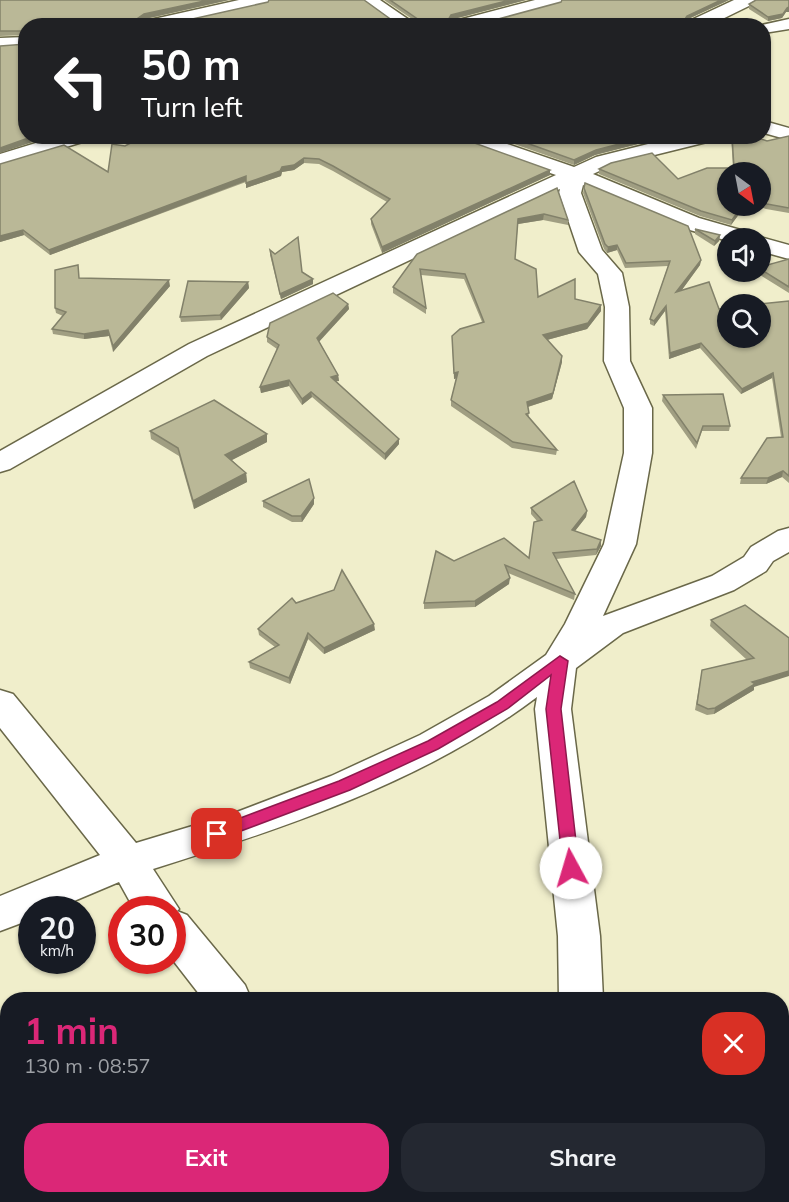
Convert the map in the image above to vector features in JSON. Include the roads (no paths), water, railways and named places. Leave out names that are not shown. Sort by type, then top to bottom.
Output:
[{"type":"street","points":[[175,0],[183,7],[183,17]]},
{"type":"street","points":[[179,18],[262,0]]},
{"type":"street","points":[[369,0],[397,18]]},
{"type":"street","points":[[482,18],[552,0]]},
{"type":"street","points":[[710,18],[747,0]]},
{"type":"street","points":[[503,11],[517,18]]},
{"type":"street","points":[[771,27],[789,24]]},
{"type":"street","points":[[0,43],[18,42]]},
{"type":"street","points":[[771,124],[789,120]]},
{"type":"street","points":[[771,128],[789,134]]},
{"type":"street","points":[[0,161],[56,144]]},
{"type":"street","points":[[487,144],[575,174],[691,223],[717,230]]},
{"type":"street","points":[[0,463],[198,350],[603,161],[674,144]]},
{"type":"street","points":[[575,174],[570,193],[591,252],[610,273],[617,307],[617,361],[638,408],[638,453],[620,544],[582,624],[560,661],[554,709],[579,936],[581,992]]},
{"type":"street","points":[[771,247],[789,252]]},
{"type":"street","points":[[0,914],[128,861],[239,827],[390,766],[433,745],[502,705],[611,624],[723,584],[755,564],[762,554],[789,538]]},
{"type":"street","points":[[0,703],[128,861],[147,896]]},
{"type":"street","points":[[186,945],[223,992]]}]
